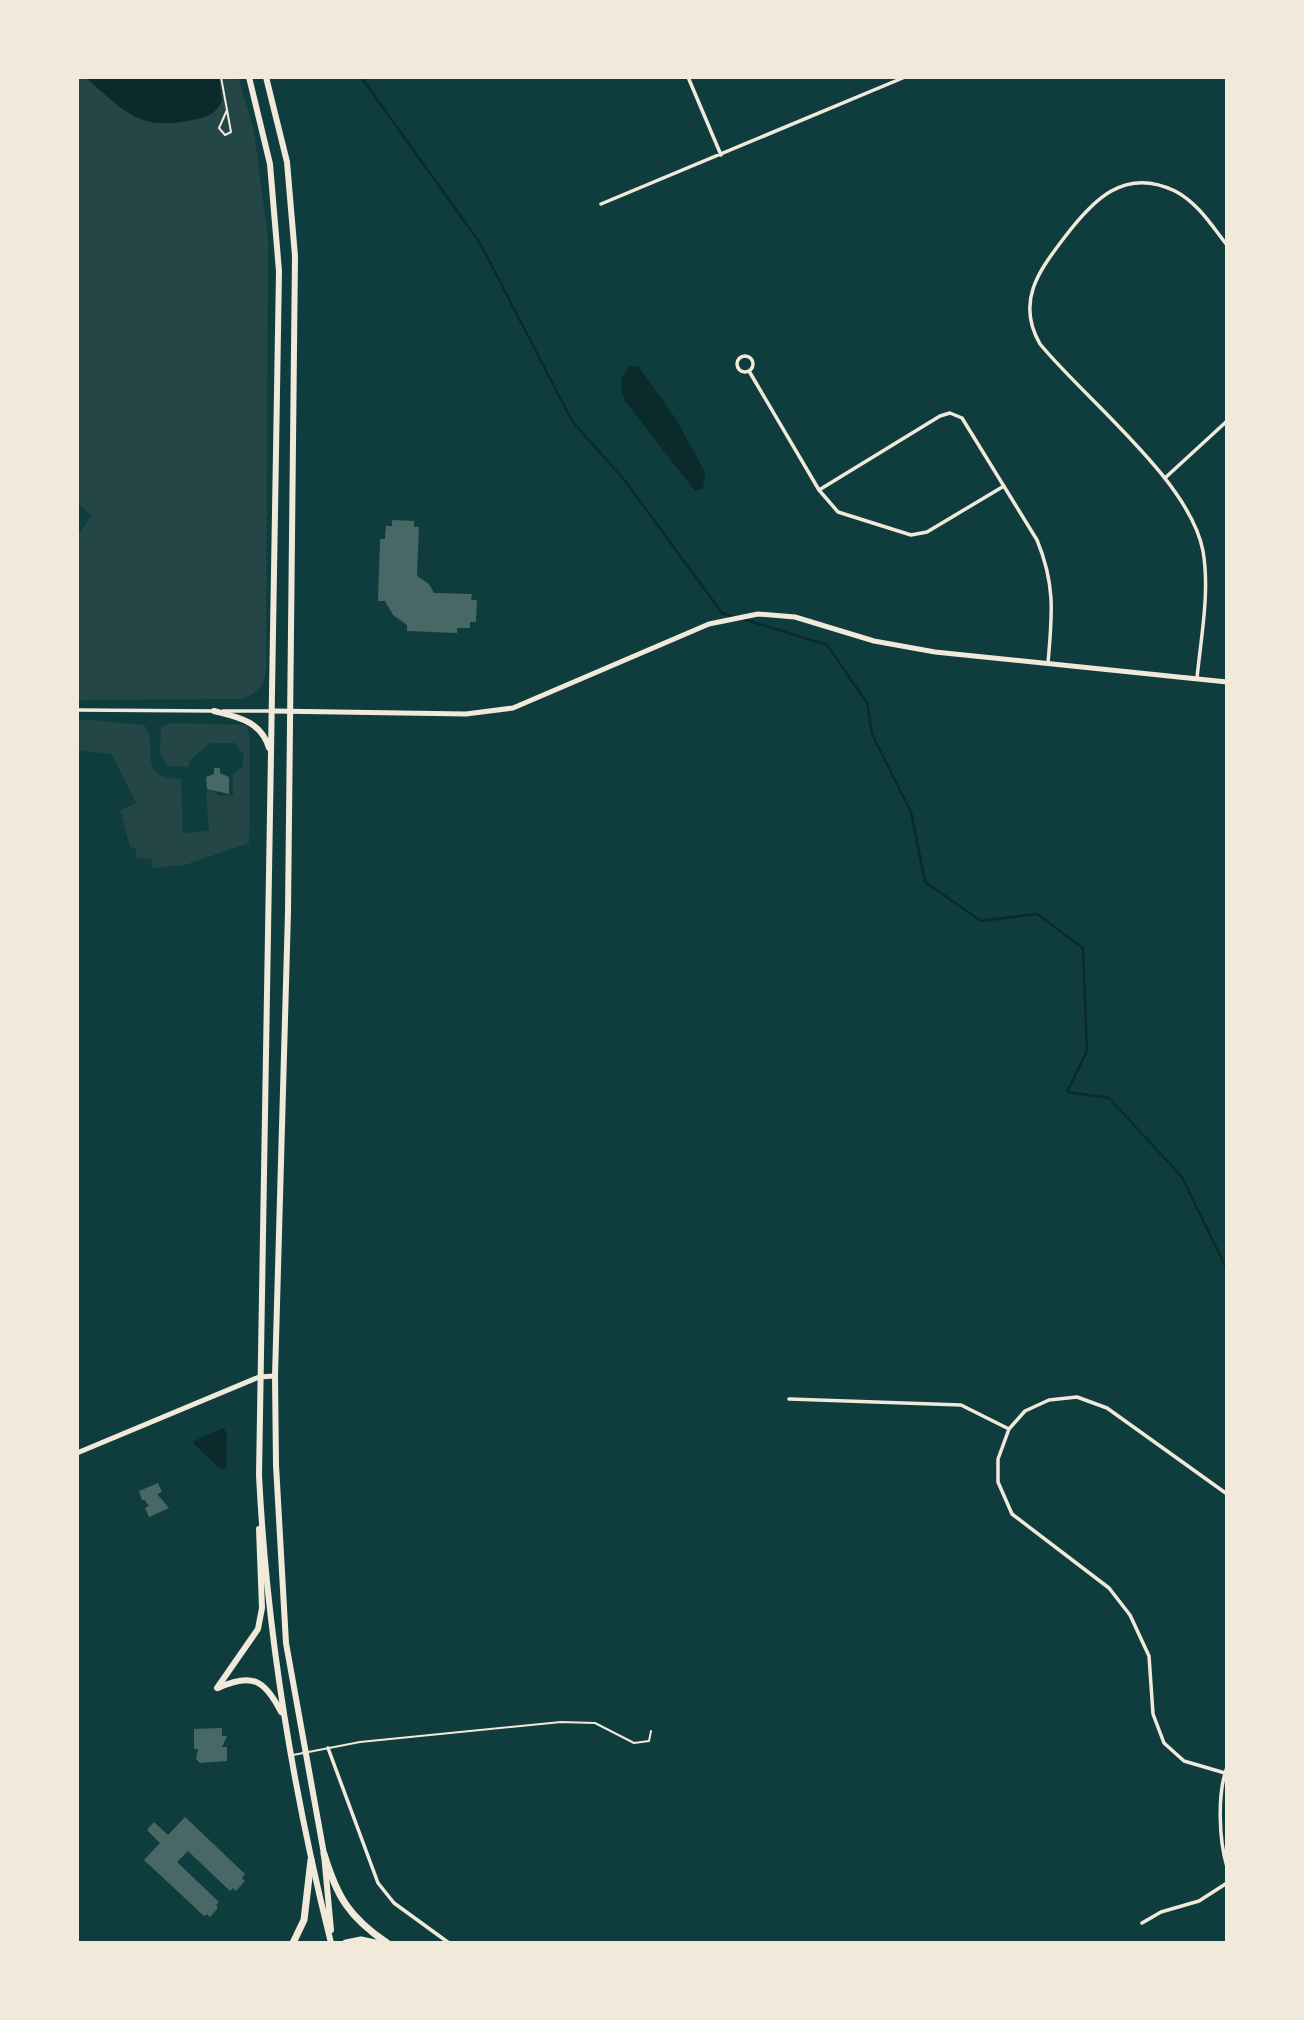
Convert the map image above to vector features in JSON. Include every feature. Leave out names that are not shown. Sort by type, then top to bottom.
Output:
[{"type":"highway","points":[[249,77],[270,164],[278,248],[273,711],[259,1377],[261,1513],[265,1582],[289,1755],[310,1860],[332,1943]]},
{"type":"highway","points":[[266,77],[287,162],[295,256],[288,912],[275,1376],[281,1584],[286,1643],[324,1854],[332,1943]]},
{"type":"highway","points":[[214,711],[255,725],[262,731],[271,753]]},
{"type":"highway","points":[[261,1513],[257,1542],[262,1608],[258,1629],[217,1688],[234,1680],[250,1679],[266,1687],[284,1717]]},
{"type":"highway","points":[[324,1854],[340,1899],[355,1917],[387,1943]]},
{"type":"highway","points":[[293,1943],[304,1920],[310,1860]]},
{"type":"highway","points":[[346,1943],[361,1940],[375,1943]]},
{"type":"street","points":[[688,77],[721,155]]},
{"type":"street","points":[[601,204],[721,155],[893,79],[905,77]]},
{"type":"street","points":[[1197,678],[1205,591],[1202,550],[1191,515],[1165,478],[1040,344],[1030,323],[1031,288],[1041,269],[1091,204],[1121,187],[1145,183],[1176,192],[1199,210],[1227,245]]},
{"type":"street","points":[[749,371],[743,372],[738,368],[741,357],[752,359],[749,371],[820,490],[838,512],[911,535],[927,532],[1004,486]]},
{"type":"street","points":[[820,490],[940,416],[950,413],[962,418],[1037,540],[1052,584],[1048,663]]},
{"type":"street","points":[[1165,478],[1227,421]]},
{"type":"street","points":[[77,710],[466,714],[513,708],[611,663],[727,618],[744,615],[795,617],[903,647],[1227,682]]},
{"type":"street","points":[[77,1453],[259,1377],[275,1376]]},
{"type":"street","points":[[1225,1773],[1184,1761],[1167,1748],[1155,1727],[1149,1656],[1130,1615],[1109,1588],[1024,1526],[1007,1505],[997,1471],[1000,1450],[1009,1429],[1025,1411],[1049,1400],[1077,1397],[1107,1408],[1227,1494]]},
{"type":"street","points":[[789,1399],[961,1405],[1009,1429]]},
{"type":"street","points":[[328,1748],[378,1883],[394,1903],[449,1943]]},
{"type":"street","points":[[1227,1767],[1222,1833],[1227,1867]]},
{"type":"street","points":[[1142,1923],[1161,1912],[1199,1901],[1227,1882]]},
{"type":"lane","points":[[289,1755],[328,1748],[561,1722],[595,1723],[629,1741],[641,1744],[649,1741],[651,1731]]},
{"type":"path","points":[[221,77],[227,110],[231,132],[225,135],[219,128],[227,110]]},
{"type":"shaded area","points":[[77,77],[238,77],[254,131],[268,239],[266,668],[260,687],[243,699],[77,700],[77,536],[91,516],[77,502]]},
{"type":"shaded area","points":[[85,77],[219,77],[222,100],[214,112],[206,116],[173,123],[158,123],[132,115]]},
{"type":"shaded area","points":[[638,366],[676,419],[705,472],[703,489],[695,491],[625,401],[621,387],[623,375],[629,367]]},
{"type":"shaded area","points":[[77,719],[144,725],[150,743],[152,767],[166,777],[181,779],[183,833],[209,831],[206,792],[211,790],[219,796],[233,795],[233,773],[242,768],[244,755],[235,743],[210,743],[190,760],[188,767],[167,766],[160,753],[161,727],[172,723],[247,725],[250,739],[249,843],[185,865],[153,868],[151,858],[137,859],[135,848],[130,847],[120,810],[136,803],[112,754],[77,750]]},
{"type":"shaded area","points":[[223,1428],[227,1433],[226,1470],[219,1468],[192,1442]]},
{"type":"building","points":[[392,520],[414,521],[414,527],[419,527],[417,576],[429,584],[434,593],[472,594],[471,600],[477,600],[476,622],[470,622],[470,628],[457,628],[457,633],[407,631],[407,625],[393,615],[385,601],[378,601],[380,539],[385,539],[386,526],[392,526]]},
{"type":"building","points":[[214,768],[220,768],[220,773],[229,777],[229,794],[207,789],[206,777],[214,774]]},
{"type":"building","points":[[158,1483],[162,1492],[157,1494],[169,1508],[149,1517],[145,1508],[149,1506],[145,1501],[147,1500],[142,1500],[139,1491]]},
{"type":"building","points":[[222,1728],[222,1736],[227,1736],[222,1747],[227,1747],[227,1761],[200,1763],[196,1759],[198,1749],[194,1749],[194,1729]]},
{"type":"building","points":[[185,1817],[245,1874],[242,1878],[245,1881],[236,1891],[233,1888],[230,1891],[188,1851],[177,1862],[219,1902],[216,1905],[218,1908],[210,1917],[207,1914],[204,1916],[144,1860],[160,1843],[147,1830],[154,1822],[168,1835]]},
{"type":"waterway","points":[[361,77],[480,243],[572,421],[626,482],[722,613],[734,617]]},
{"type":"waterway","points":[[740,618],[827,645],[867,703],[872,734],[911,812],[925,882],[981,921],[1037,914],[1083,948],[1087,1051],[1067,1092],[1109,1098],[1182,1177],[1227,1270]]}]
